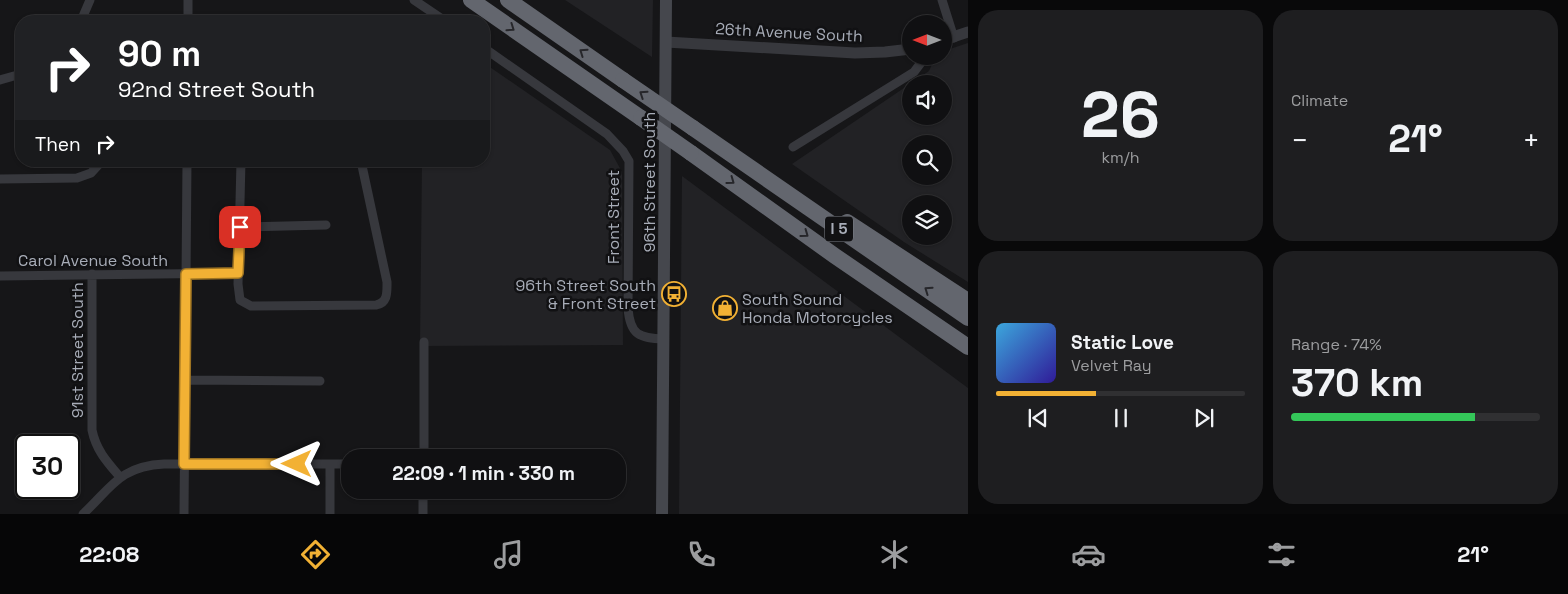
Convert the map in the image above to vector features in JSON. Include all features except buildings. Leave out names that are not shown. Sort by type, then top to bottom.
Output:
[{"type":"highway","name":"I 5","points":[[471,0],[692,153],[835,256],[968,347]]},
{"type":"highway","name":"I 5","points":[[508,0],[968,318]]},
{"type":"highway","points":[[710,140],[802,193],[968,301]]},
{"type":"highway","points":[[835,256],[968,356]]},
{"type":"main road","name":"96th Street South","points":[[662,514],[666,0]]},
{"type":"street","points":[[84,15],[90,0]]},
{"type":"street","points":[[188,0],[188,15]]},
{"type":"street","points":[[414,0],[435,15]]},
{"type":"street","points":[[942,0],[945,15]]},
{"type":"street","points":[[952,38],[968,32]]},
{"type":"street","name":"26th Avenue South","points":[[666,42],[855,53],[902,50]]},
{"type":"street","name":"Front Street","points":[[490,52],[607,134],[623,151],[628,161],[629,319],[632,328],[638,334],[645,337],[664,339]]},
{"type":"street","points":[[793,147],[914,72],[919,65]]},
{"type":"street","points":[[0,80],[15,76]]},
{"type":"street","points":[[0,179],[77,178],[91,173],[96,167]]},
{"type":"street","points":[[184,514],[186,167]]},
{"type":"street","points":[[241,167],[238,273],[240,300],[251,306],[380,305],[388,295],[386,273],[362,167]]},
{"type":"street","points":[[240,227],[326,225]]},
{"type":"street","name":"Carol Avenue South","points":[[0,276],[238,273]]},
{"type":"street","name":"91st Street South","points":[[92,274],[93,439],[101,456],[120,477]]},
{"type":"street","points":[[424,342],[424,449]]},
{"type":"street","points":[[185,380],[320,381]]},
{"type":"street","points":[[83,514],[120,477],[144,466],[157,464],[341,464]]},
{"type":"street","points":[[330,464],[330,514]]},
{"type":"street","points":[[423,499],[423,514]]},
{"type":"shaded area","points":[[565,0],[653,0],[652,57]]},
{"type":"shaded area","points":[[968,43],[968,282],[909,245],[952,245],[952,195],[902,195],[902,241],[792,164],[902,89],[902,125],[952,125],[952,75],[923,75],[929,71],[932,65],[952,65],[952,48]]},
{"type":"shaded area","points":[[490,67],[610,150],[622,172],[623,345],[420,346],[422,167],[490,167]]},
{"type":"shaded area","points":[[682,176],[968,388],[968,514],[679,514]]},
{"type":"place","name":"96th Street South & Front Street","points":[[674,294]]},
{"type":"place","name":"South Sound Honda Motorcycles","points":[[725,308]]},
{"type":"route","points":[[240,227],[238,273],[186,274],[184,464],[297,464]]}]
